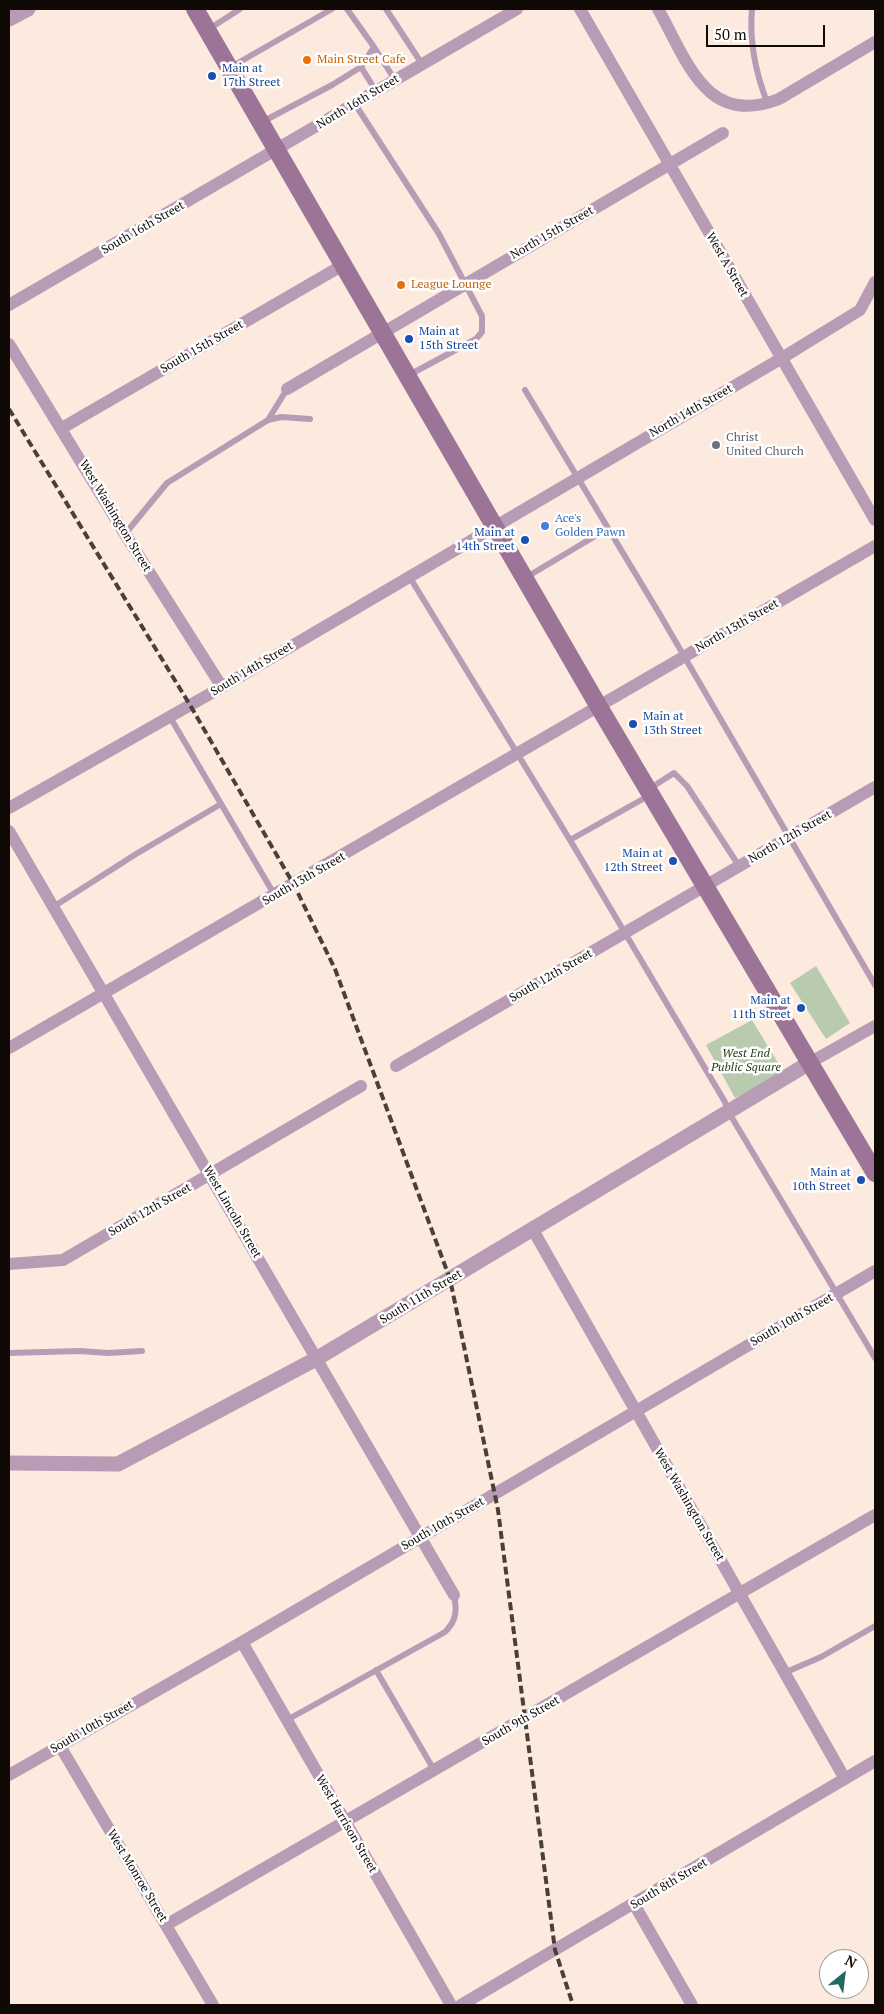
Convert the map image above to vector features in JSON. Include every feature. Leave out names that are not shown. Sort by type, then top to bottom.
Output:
[{"type":"main road","points":[[195,9],[524,579],[875,1173]]},
{"type":"street","points":[[9,19],[28,9]]},
{"type":"street","name":"North 16th Street","points":[[278,150],[517,9]]},
{"type":"street","name":"West A Street","points":[[580,9],[875,520]]},
{"type":"street","points":[[658,9],[697,77],[718,100],[732,106],[748,107],[767,104],[875,42]]},
{"type":"street","name":"North 15th Street","points":[[287,389],[723,133]]},
{"type":"street","name":"South 16th Street","points":[[9,305],[278,150]]},
{"type":"street","name":"South 15th Street","points":[[62,428],[343,265]]},
{"type":"street","name":"North 14th Street","points":[[494,526],[782,358],[860,310],[875,282]]},
{"type":"street","name":"West Washington Street","points":[[9,344],[125,534],[222,687]]},
{"type":"street","name":"South 14th Street","points":[[9,808],[222,687],[494,526]]},
{"type":"street","name":"North 13th Street","points":[[599,707],[875,546]]},
{"type":"street","name":"South 13th Street","points":[[9,1048],[275,896],[599,707]]},
{"type":"street","name":"North 12th Street","points":[[705,886],[875,787]]},
{"type":"street","name":"West Lincoln Street","points":[[9,831],[454,1595]]},
{"type":"street","name":"South 12th Street","points":[[396,1066],[705,886]]},
{"type":"street","points":[[811,1062],[875,1026]]},
{"type":"street","name":"South 11th Street","points":[[9,1463],[118,1464],[316,1359],[811,1062]]},
{"type":"street","name":"South 12th Street","points":[[9,1264],[63,1260],[361,1086]]},
{"type":"street","name":"West Washington Street","points":[[533,1230],[845,1779]]},
{"type":"street","name":"South 10th Street","points":[[9,1775],[242,1642],[875,1271]]},
{"type":"street","name":"South 9th Street","points":[[166,1925],[740,1594],[875,1514]]},
{"type":"street","name":"West Harrison Street","points":[[242,1642],[450,2005]]},
{"type":"street","name":"West Monroe Street","points":[[60,1746],[213,2005]]},
{"type":"street","name":"South 8th Street","points":[[461,2005],[875,1761]]},
{"type":"street","points":[[634,1904],[692,2005]]},
{"type":"lane","points":[[208,30],[240,9]]},
{"type":"lane","points":[[230,68],[332,9]]},
{"type":"lane","points":[[347,9],[395,80]]},
{"type":"lane","points":[[386,9],[422,64]]},
{"type":"lane","points":[[752,9],[752,50],[756,74],[767,104]]},
{"type":"lane","points":[[261,123],[361,67],[374,48]]},
{"type":"lane","points":[[361,67],[376,92]]},
{"type":"lane","points":[[355,104],[440,234],[482,316],[482,332],[476,339],[406,376]]},
{"type":"lane","points":[[268,420],[287,389]]},
{"type":"lane","points":[[525,390],[578,477],[875,985]]},
{"type":"lane","points":[[125,534],[167,483],[268,420],[281,417],[310,418]]},
{"type":"lane","points":[[524,579],[607,529]]},
{"type":"lane","points":[[409,576],[570,840],[725,1102],[728,1112],[838,1293],[875,1358]]},
{"type":"lane","points":[[170,717],[275,896]]},
{"type":"lane","points":[[570,840],[649,792],[674,774],[687,786],[739,866]]},
{"type":"lane","points":[[53,907],[136,854],[221,804]]},
{"type":"lane","points":[[9,1353],[80,1351],[108,1353],[142,1350]]},
{"type":"lane","points":[[287,1720],[445,1632],[452,1625],[457,1610],[454,1595]]},
{"type":"lane","points":[[784,1673],[821,1657],[875,1626]]},
{"type":"lane","points":[[376,1670],[434,1771]]},
{"type":"green space","points":[[816,966],[850,1023],[826,1039],[790,983]]},
{"type":"green space","name":"West End Public Square","points":[[752,1020],[786,1076],[735,1098],[706,1045]]},
{"type":"railway","points":[[9,409],[190,705],[294,885],[335,969],[450,1279],[498,1510],[555,1950],[573,2005]]},
{"type":"place","name":"Main Street Cafe","points":[[307,60]]},
{"type":"place","name":"Main at 17th Street","points":[[212,76]]},
{"type":"place","name":"League Lounge","points":[[401,285]]},
{"type":"place","name":"Main at 15th Street","points":[[409,339]]},
{"type":"place","name":"Christ United Church","points":[[716,445]]},
{"type":"place","name":"Ace's Golden Pawn","points":[[545,526]]},
{"type":"place","name":"Main at 14th Street","points":[[525,540]]},
{"type":"place","name":"Main at 13th Street","points":[[633,724]]},
{"type":"place","name":"Main at 12th Street","points":[[673,861]]},
{"type":"place","name":"Main at 11th Street","points":[[801,1008]]},
{"type":"place","name":"Main at 10th Street","points":[[861,1180]]}]
